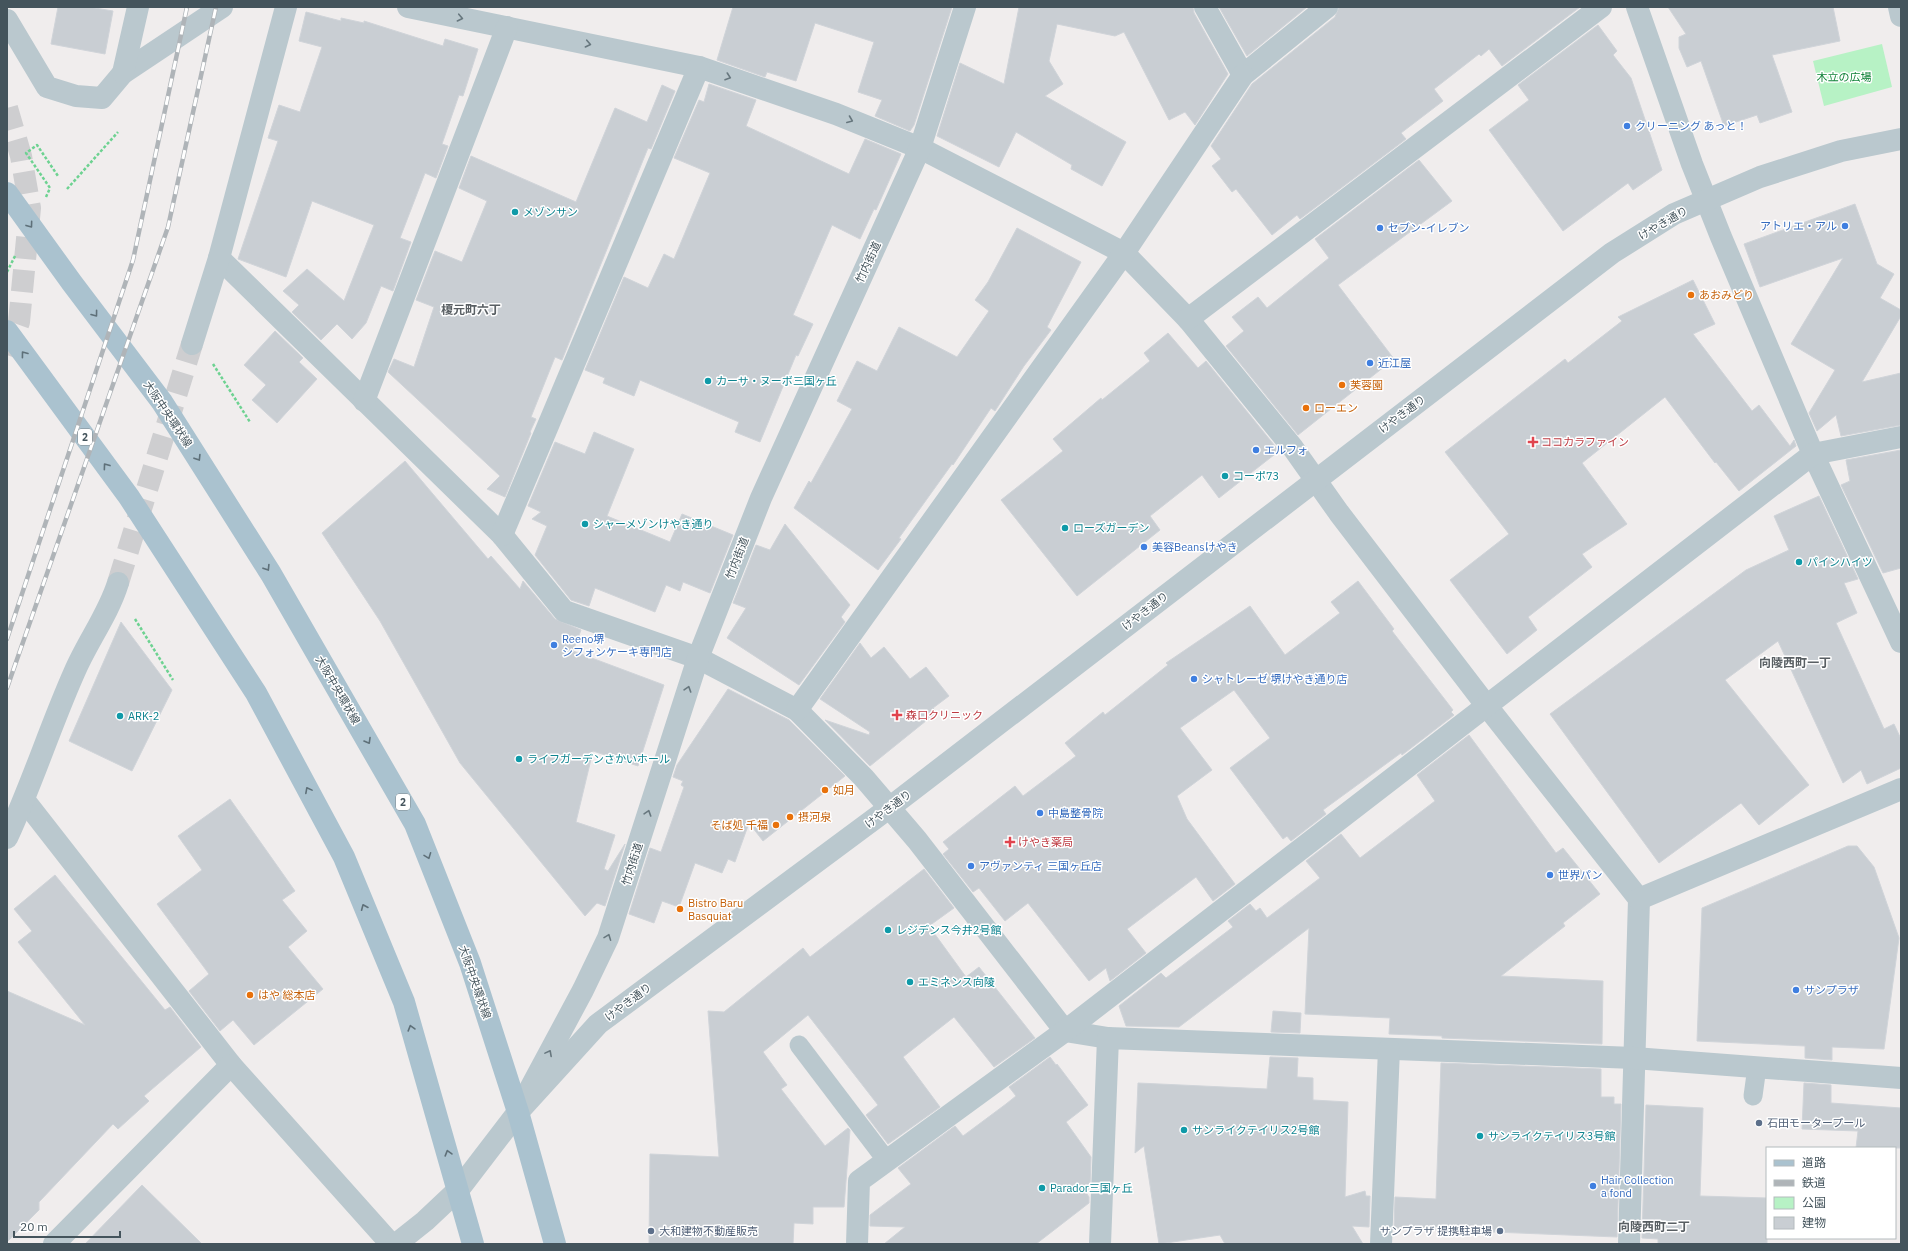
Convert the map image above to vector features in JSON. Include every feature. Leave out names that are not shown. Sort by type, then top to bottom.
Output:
[{"type":"main road","name":"大阪中央環状線","points":[[7,193],[72,283],[162,402],[271,574],[415,824],[470,963],[518,1112],[555,1244]]},
{"type":"main road","name":"2","points":[[7,331],[129,497],[256,693],[344,857],[404,1002],[473,1244]]},
{"type":"street","points":[[123,73],[138,7]]},
{"type":"street","points":[[7,20],[47,87],[76,96],[102,98],[123,73],[222,7]]},
{"type":"street","points":[[193,341],[219,258],[286,7]]},
{"type":"street","points":[[408,7],[699,67],[836,114],[920,148],[1124,253],[1188,319],[1293,448],[1486,705],[1639,899],[1629,1244]]},
{"type":"street","name":"竹内街道","points":[[518,1112],[583,990],[608,938],[698,658],[761,498],[920,148],[965,7]]},
{"type":"street","points":[[1205,7],[1243,75]]},
{"type":"street","points":[[797,710],[1124,253],[1243,75],[1327,7]]},
{"type":"street","points":[[1188,319],[1601,7]]},
{"type":"street","points":[[1637,7],[1706,199],[1813,454],[1900,635]]},
{"type":"street","points":[[1899,7],[1901,16]]},
{"type":"street","points":[[364,401],[507,27]]},
{"type":"street","points":[[502,535],[699,67]]},
{"type":"street","name":"けやき通り","points":[[396,1244],[425,1221],[458,1189],[518,1112],[598,1024],[889,808],[1612,253],[1674,214],[1760,177],[1841,151],[1901,139]]},
{"type":"street","points":[[219,258],[502,535],[564,611],[698,658],[797,710],[864,778],[917,840],[1065,1032],[1108,1038],[1634,1058],[1901,1078]]},
{"type":"street","points":[[857,1244],[859,1181],[1065,1032],[1486,705],[1813,454],[1901,437]]},
{"type":"street","points":[[7,838],[25,800],[74,672],[112,603],[117,588]]},
{"type":"street","points":[[1639,899],[1901,789]]},
{"type":"street","points":[[25,800],[231,1065],[391,1244]]},
{"type":"street","points":[[1100,1244],[1108,1038]]},
{"type":"street","points":[[1381,1244],[1389,1049]]},
{"type":"street","points":[[54,1244],[231,1065]]},
{"type":"lane","points":[[799,1045],[887,1161]]},
{"type":"lane","points":[[1753,1096],[1757,1067]]},
{"type":"path","points":[[67,189],[118,132]]},
{"type":"path","points":[[50,188],[26,153],[37,145],[58,176]]},
{"type":"path","points":[[193,341],[250,422]]},
{"type":"path","points":[[117,588],[173,680]]},
{"type":"green space","name":"木立の広場","points":[[1882,44],[1892,87],[1824,106],[1813,61]]},
{"type":"building","points":[[58,7],[89,7],[113,11],[105,54],[51,44]]},
{"type":"building","points":[[733,7],[952,7],[914,125],[910,131],[875,116],[882,100],[858,92],[874,42],[815,23],[796,81],[767,72],[765,77],[717,60]]},
{"type":"building","points":[[1019,7],[1193,7],[1194,13],[1228,74],[1195,125],[1185,112],[1169,120],[1124,32],[1115,36],[1057,24],[1049,61],[1063,84],[1045,96],[1126,142],[1102,186],[1071,169],[1072,165],[1016,132],[999,167],[937,136],[960,63],[1004,84]]},
{"type":"building","points":[[1219,7],[1307,7],[1247,56]]},
{"type":"building","points":[[1339,7],[1580,7],[1502,66],[1489,49],[1481,56],[1479,54],[1434,89],[1443,101],[1401,133],[1406,139],[1300,219],[1297,215],[1272,235],[1236,189],[1232,192],[1212,166],[1221,159],[1211,146],[1252,84],[1335,17]]},
{"type":"building","points":[[1668,7],[1833,7],[1840,41],[1772,55],[1792,112],[1760,123],[1757,115],[1724,126],[1701,61],[1687,67],[1679,48],[1679,37],[1686,34]]},
{"type":"building","points":[[306,12],[341,21],[341,18],[364,23],[364,21],[443,46],[445,39],[478,49],[463,96],[459,95],[442,144],[448,146],[436,178],[425,173],[400,238],[411,242],[393,291],[381,286],[366,323],[352,339],[337,324],[321,340],[292,312],[299,305],[283,291],[307,269],[344,301],[374,225],[312,201],[286,277],[238,259],[278,141],[268,138],[279,105],[300,112],[322,47],[299,41]]},
{"type":"building","points":[[1598,25],[1617,51],[1613,55],[1631,78],[1662,170],[1633,190],[1628,183],[1563,231],[1489,130],[1529,100],[1518,85]]},
{"type":"building","points":[[709,84],[756,100],[746,126],[849,174],[865,139],[901,154],[876,210],[874,209],[860,239],[832,225],[793,315],[813,324],[798,356],[796,355],[760,442],[735,432],[739,422],[640,380],[634,396],[603,383],[605,378],[585,370],[624,277],[648,288],[664,254],[674,259],[710,173],[674,158],[699,100],[704,102]]},
{"type":"building","points":[[662,85],[675,91],[651,149],[648,148],[562,360],[555,357],[531,417],[536,419],[530,432],[531,433],[505,497],[487,489],[500,476],[388,372],[394,359],[414,367],[434,307],[416,300],[435,251],[462,262],[487,201],[459,188],[471,156],[576,202],[615,108],[647,122]]},
{"type":"building","points":[[1419,160],[1452,201],[1338,285],[1394,359],[1298,435],[1226,346],[1244,331],[1232,317],[1258,297],[1267,308],[1329,258],[1315,239]]},
{"type":"building","points":[[1855,204],[1877,264],[1894,274],[1880,298],[1901,310],[1901,316],[1862,382],[1901,373],[1901,425],[1841,436],[1836,415],[1817,431],[1809,413],[1835,370],[1791,344],[1843,258],[1760,287],[1744,244]]},
{"type":"building","points":[[1017,228],[1081,262],[1047,327],[1051,330],[1024,366],[995,411],[991,408],[953,465],[952,464],[899,538],[901,539],[878,570],[794,508],[809,481],[811,483],[852,409],[837,401],[857,361],[877,371],[899,327],[957,357],[989,311],[975,300],[988,282]]},
{"type":"building","points":[[1693,280],[1715,324],[1693,334],[1752,411],[1759,405],[1790,446],[1794,440],[1796,446],[1739,491],[1716,462],[1715,463],[1665,397],[1582,463],[1627,524],[1582,554],[1592,567],[1528,617],[1537,630],[1507,654],[1450,580],[1509,534],[1445,452],[1565,359],[1568,363],[1622,321],[1618,317]]},
{"type":"building","points":[[275,331],[303,358],[299,362],[317,379],[277,423],[252,400],[266,385],[244,365]]},
{"type":"building","points":[[1168,333],[1198,368],[1206,361],[1279,451],[1219,498],[1202,475],[1150,516],[1160,530],[1077,596],[1001,500],[1063,451],[1053,439],[1101,398],[1102,400],[1150,361],[1144,353]]},
{"type":"building","name":"シャーメゾンけやき通り","points":[[594,432],[634,449],[607,516],[670,542],[682,514],[733,535],[710,593],[683,582],[680,591],[666,585],[655,612],[595,588],[589,606],[571,600],[535,555],[547,526],[532,519],[541,512],[528,506],[555,442],[585,454]]},
{"type":"building","points":[[1901,450],[1901,568],[1883,573],[1841,485],[1850,481],[1846,460]]},
{"type":"building","points":[[405,461],[488,559],[491,556],[520,589],[523,581],[555,619],[581,630],[573,651],[664,685],[638,766],[593,751],[576,822],[615,835],[604,869],[608,871],[625,844],[605,906],[597,903],[585,916],[460,763],[380,621],[322,533]]},
{"type":"building","points":[[1819,496],[1858,579],[1844,583],[1857,613],[1836,623],[1884,729],[1894,724],[1901,739],[1901,768],[1867,784],[1861,770],[1843,783],[1778,641],[1725,680],[1809,785],[1759,825],[1741,803],[1659,863],[1550,714],[1746,570],[1789,550],[1774,516]]},
{"type":"building","points":[[785,524],[850,605],[841,617],[845,622],[799,685],[727,638],[746,608],[733,603],[756,545],[770,550]]},
{"type":"building","points":[[1358,581],[1394,629],[1392,631],[1453,710],[1451,712],[1454,715],[1402,755],[1401,753],[1323,810],[1326,814],[1291,841],[1287,836],[1283,839],[1230,768],[1270,738],[1234,690],[1180,728],[1212,770],[1177,796],[1187,819],[1235,884],[1213,901],[1196,877],[1127,929],[1146,953],[1110,981],[1106,968],[1089,981],[1028,903],[1005,921],[979,888],[973,892],[943,854],[949,849],[943,842],[1015,786],[1023,796],[1076,756],[1065,743],[1103,712],[1105,715],[1168,665],[1166,663],[1250,606],[1285,655],[1340,613],[1331,602]]},
{"type":"building","name":"ARK-2","points":[[121,622],[172,690],[132,771],[69,741]]},
{"type":"building","points":[[860,643],[871,658],[884,647],[910,679],[926,667],[949,696],[933,708],[937,712],[870,766],[825,720],[869,735],[870,732],[820,699]]},
{"type":"building","points":[[728,689],[789,720],[845,776],[763,841],[749,823],[735,862],[728,859],[722,873],[695,863],[679,907],[662,901],[654,923],[629,914],[650,848],[661,852],[684,787],[681,785],[683,781],[673,777],[677,765]]},
{"type":"building","points":[[1469,735],[1556,853],[1563,848],[1600,894],[1563,923],[1565,926],[1501,976],[1603,981],[1602,1044],[1442,1038],[1442,1036],[1389,1034],[1390,1018],[1305,1014],[1309,928],[1179,1027],[1126,1026],[1119,1006],[1161,973],[1166,978],[1233,927],[1228,921],[1250,904],[1256,911],[1260,908],[1267,918],[1320,878],[1306,861],[1341,834],[1360,858],[1435,801],[1417,775]]},
{"type":"building","points":[[230,799],[295,891],[282,900],[307,931],[288,947],[323,989],[254,1045],[233,1020],[220,1031],[189,991],[209,974],[157,904],[202,870],[178,836]]},
{"type":"building","name":"サンプラザ","points":[[1848,846],[1857,846],[1874,867],[1899,938],[1884,1049],[1832,1047],[1832,1060],[1805,1058],[1805,1046],[1697,1041],[1702,908]]},
{"type":"building","points":[[924,869],[954,908],[929,926],[966,977],[979,967],[1035,1038],[994,1067],[954,1017],[903,1057],[940,1107],[888,1144],[866,1115],[878,1105],[808,1015],[763,1052],[787,1085],[781,1089],[825,1146],[848,1128],[850,1130],[844,1207],[813,1207],[813,1224],[794,1223],[793,1244],[649,1244],[650,1154],[719,1157],[708,1011],[724,1012],[803,948],[810,957]]},
{"type":"building","points":[[55,875],[165,1010],[170,1007],[201,1047],[144,1096],[149,1101],[118,1129],[113,1124],[39,1202],[39,1210],[7,1242],[7,991],[85,1025],[18,942],[32,931],[14,909]]},
{"type":"building","points":[[1273,1011],[1301,1013],[1300,1033],[1271,1032]]},
{"type":"building","points":[[1050,1057],[1088,1105],[1066,1122],[1091,1157],[1090,1188],[1085,1191],[1089,1197],[1089,1203],[1036,1244],[884,1244],[905,1227],[870,1226],[870,1215],[911,1184],[898,1168],[955,1126],[963,1136],[1016,1096],[1009,1087]]},
{"type":"building","points":[[1270,1057],[1298,1058],[1297,1077],[1313,1078],[1313,1100],[1348,1102],[1345,1197],[1365,1191],[1366,1196],[1370,1196],[1369,1227],[1352,1226],[1363,1244],[1225,1244],[1220,1235],[1159,1244],[1144,1146],[1135,1153],[1138,1083],[1267,1089]]},
{"type":"building","points":[[1441,1063],[1601,1069],[1601,1097],[1614,1097],[1614,1104],[1621,1104],[1617,1237],[1394,1228],[1395,1197],[1436,1199]]},
{"type":"building","points":[[1804,1083],[1831,1085],[1831,1103],[1901,1108],[1901,1148],[1856,1147],[1858,1131],[1802,1129]]},
{"type":"building","points":[[1646,1105],[1703,1108],[1700,1196],[1766,1198],[1767,1244],[1658,1244],[1658,1239],[1642,1238]]},
{"type":"building","points":[[142,1185],[202,1244],[85,1244]]},
{"type":"tunnel","points":[[7,108],[21,156],[30,208],[19,322],[7,355]]},
{"type":"tunnel","points":[[118,583],[192,344]]},
{"type":"railway","points":[[7,639],[133,260],[187,7]]},
{"type":"railway","points":[[7,688],[168,227],[216,7]]},
{"type":"place","name":"クリーニング あっと！","points":[[1627,126]]},
{"type":"place","name":"メゾンサン","points":[[515,212]]},
{"type":"place","name":"アトリエ・アル","points":[[1845,226]]},
{"type":"place","name":"セブン-イレブン","points":[[1380,228]]},
{"type":"place","name":"あおみどり","points":[[1691,295]]},
{"type":"place","name":"近江屋","points":[[1370,363]]},
{"type":"place","name":"カーサ・ヌーボ三国ヶ丘","points":[[708,381]]},
{"type":"place","name":"芙蓉園","points":[[1342,385]]},
{"type":"place","name":"ローエン","points":[[1306,408]]},
{"type":"place","name":"ココカラファイン","points":[[1533,442]]},
{"type":"place","name":"エルフォ","points":[[1256,450]]},
{"type":"place","name":"コーポ73","points":[[1225,476]]},
{"type":"place","name":"シャーメゾンけやき通り","points":[[585,524]]},
{"type":"place","name":"ローズガーデン","points":[[1065,528]]},
{"type":"place","name":"美容Beansけやき","points":[[1144,547]]},
{"type":"place","name":"パインハイツ","points":[[1799,562]]},
{"type":"place","name":"Reeno堺 シフォンケーキ専門店","points":[[554,645]]},
{"type":"place","name":"シャトレーゼ 堺けやき通り店","points":[[1194,679]]},
{"type":"place","name":"森口クリニック","points":[[897,715]]},
{"type":"place","name":"ARK-2","points":[[120,716]]},
{"type":"place","name":"ライフガーデンさかいホール","points":[[519,759]]},
{"type":"place","name":"如月","points":[[825,790]]},
{"type":"place","name":"中島整骨院","points":[[1040,813]]},
{"type":"place","name":"摂河泉","points":[[790,817]]},
{"type":"place","name":"そば処 千福","points":[[776,825]]},
{"type":"place","name":"けやき薬局","points":[[1010,842]]},
{"type":"place","name":"アヴァンティ 三国ヶ丘店","points":[[971,866]]},
{"type":"place","name":"世界パン","points":[[1550,875]]},
{"type":"place","name":"Bistro Baru Basquiat","points":[[680,909]]},
{"type":"place","name":"レジデンス今井2号館","points":[[888,930]]},
{"type":"place","name":"エミネンス向陵","points":[[910,982]]},
{"type":"place","name":"サンプラザ","points":[[1796,990]]},
{"type":"place","name":"はや 総本店","points":[[250,995]]},
{"type":"place","name":"石田モータープール","points":[[1759,1123]]},
{"type":"place","name":"サンライクテイリス2号館","points":[[1184,1130]]},
{"type":"place","name":"サンライクテイリス3号館","points":[[1480,1136]]},
{"type":"place","name":"Hair Collection a fond","points":[[1593,1186]]},
{"type":"place","name":"Parador三国ヶ丘","points":[[1042,1188]]},
{"type":"place","name":"大和建物不動産販売","points":[[651,1231]]},
{"type":"place","name":"サンプラザ 提携駐車場","points":[[1500,1231]]},
{"type":"district","name":"榎元町六丁","points":[[471,310]]},
{"type":"district","name":"向陵西町一丁","points":[[1795,663]]},
{"type":"district","name":"向陵西町二丁","points":[[1654,1227]]}]
